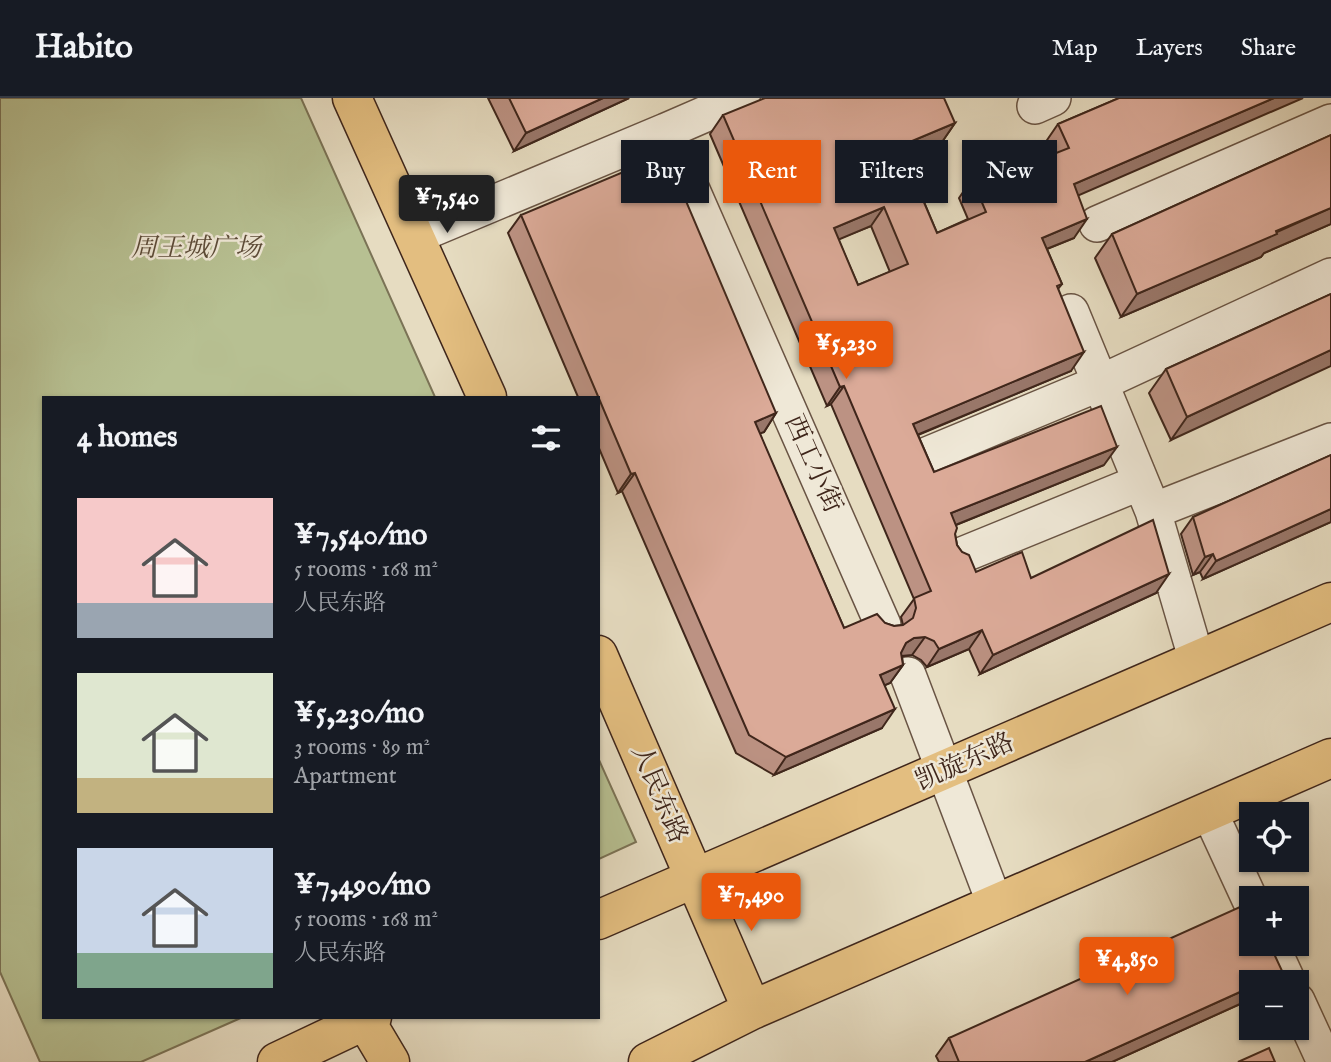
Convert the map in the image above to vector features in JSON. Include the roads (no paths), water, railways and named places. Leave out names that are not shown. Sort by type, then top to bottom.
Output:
[{"type":"main road","points":[[352,98],[487,396]]},
{"type":"main road","name":"凯旋东路","points":[[600,919],[1331,602]]},
{"type":"main road","name":"人民东路","points":[[600,660],[752,1010]]},
{"type":"main road","points":[[648,1062],[752,1010],[1331,758]]},
{"type":"main road","points":[[277,1062],[366,1019]]},
{"type":"main road","points":[[368,1019],[379,1062]]},
{"type":"main road","points":[[368,1019],[390,1062]]},
{"type":"lane","points":[[415,236],[743,98]]},
{"type":"lane","points":[[1328,98],[1331,105]]},
{"type":"lane","points":[[1097,223],[1331,122]]},
{"type":"lane","name":"西工小街","points":[[666,131],[883,625]]},
{"type":"lane","points":[[927,455],[1100,383],[1331,276]]},
{"type":"lane","points":[[1071,312],[1147,497],[1197,661]]},
{"type":"lane","points":[[962,555],[1331,441]]},
{"type":"lane","points":[[908,675],[995,904]]},
{"type":"lane","points":[[1209,811],[1244,886]]},
{"type":"lane","points":[[1309,1027],[1325,1062]]},
{"type":"park label","name":"周王城广场","points":[[196,248]]}]
